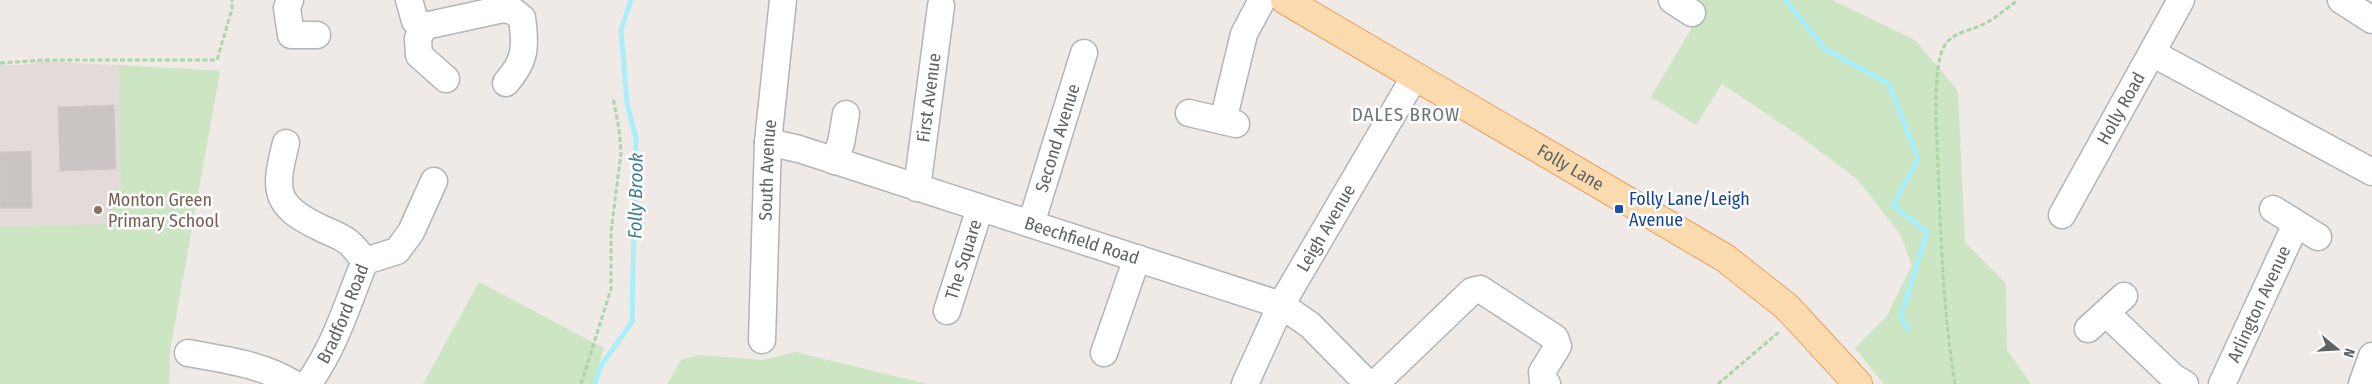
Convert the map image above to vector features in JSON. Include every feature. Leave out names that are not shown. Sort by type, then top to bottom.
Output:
[{"type":"main road","name":"Folly Lane","points":[[1285,0],[1710,248],[1764,287],[1797,317],[1858,384]]},
{"type":"street","points":[[290,0],[287,8],[291,35],[317,35]]},
{"type":"street","points":[[409,0],[416,21],[425,26],[503,9],[513,11],[522,18],[524,54],[518,68],[506,83]]},
{"type":"street","name":"South Avenue","points":[[762,340],[768,142],[783,0]]},
{"type":"street","points":[[1189,113],[1229,122],[1244,34],[1262,0]]},
{"type":"street","name":"Holly Road","points":[[2062,215],[2181,0]]},
{"type":"street","points":[[2340,0],[2369,12]]},
{"type":"street","name":"First Avenue","points":[[917,188],[941,6]]},
{"type":"street","points":[[425,26],[418,38],[419,55],[446,79]]},
{"type":"street","name":"Second Avenue","points":[[1031,224],[1084,53]]},
{"type":"street","points":[[2152,53],[2372,172]]},
{"type":"street","name":"Leigh Avenue","points":[[1246,384],[1281,305],[1415,76]]},
{"type":"street","points":[[834,161],[841,143],[846,114]]},
{"type":"street","name":"Beechfield Road","points":[[768,142],[834,161],[1281,305],[1310,325],[1368,384]]},
{"type":"street","points":[[286,143],[279,177],[280,191],[287,209],[310,223],[348,241],[365,261]]},
{"type":"street","name":"Bradford Road","points":[[308,384],[319,368],[338,332],[365,261],[397,251],[411,232],[434,181]]},
{"type":"street","name":"The Square","points":[[947,311],[980,208]]},
{"type":"street","points":[[2273,210],[2318,237]]},
{"type":"street","name":"Arlington Avenue","points":[[2222,384],[2296,224]]},
{"type":"street","points":[[1104,353],[1137,258]]},
{"type":"street","points":[[1375,384],[1472,291],[1480,289],[1555,338],[1558,346],[1542,372],[1543,381],[1547,384]]},
{"type":"street","points":[[2106,313],[2173,378],[2185,384]]},
{"type":"street","points":[[188,353],[250,365],[274,373],[294,384]]},
{"type":"street","points":[[2362,384],[2372,356]]},
{"type":"path","points":[[0,63],[44,60],[216,60],[232,9],[232,0]]},
{"type":"path","points":[[1955,384],[1948,344],[1941,252],[1936,114],[1938,72],[1944,46],[1958,33],[1984,24],[2018,0]]},
{"type":"path","points":[[581,384],[611,289],[610,232],[621,153],[619,129],[612,97]]},
{"type":"path","points":[[1718,384],[1797,317]]},
{"type":"shaded area","name":"Monton Green Primary School","points":[[41,61],[220,71],[170,350],[169,384],[0,384],[0,65],[25,65]]},
{"type":"green space","points":[[1690,0],[1832,0],[1915,40],[1958,91],[1965,242],[2006,284],[2007,350],[2031,384],[1884,384],[1855,348],[1887,316],[1912,265],[1900,234],[1858,180],[1801,137],[1722,84],[1696,125],[1651,97],[1703,9]]},
{"type":"green space","name":"Monton Green Primary School","points":[[119,65],[220,71],[170,350],[169,384],[0,384],[0,227],[112,224],[112,190],[121,189]]},
{"type":"green space","points":[[479,282],[604,348],[593,384],[423,384]]},
{"type":"green space","points":[[795,352],[928,384],[667,384],[681,360],[697,355],[763,360]]},
{"type":"building","points":[[114,105],[116,169],[60,171],[58,107]]},
{"type":"building","points":[[31,151],[32,208],[0,208],[0,152]]},
{"type":"waterway","name":"Folly Brook","points":[[595,384],[600,367],[632,322],[636,138],[627,103],[621,30],[631,0]]},
{"type":"waterway","points":[[1785,0],[1825,49],[1889,84],[1918,159],[1893,205],[1927,232],[1901,316],[1907,329]]},
{"type":"place","name":"Folly Lane/Leigh Avenue","points":[[1619,209]]},
{"type":"place","name":"Monton Green Primary School","points":[[98,210]]},
{"type":"district","name":"DALES BROW","points":[[1406,114]]}]
